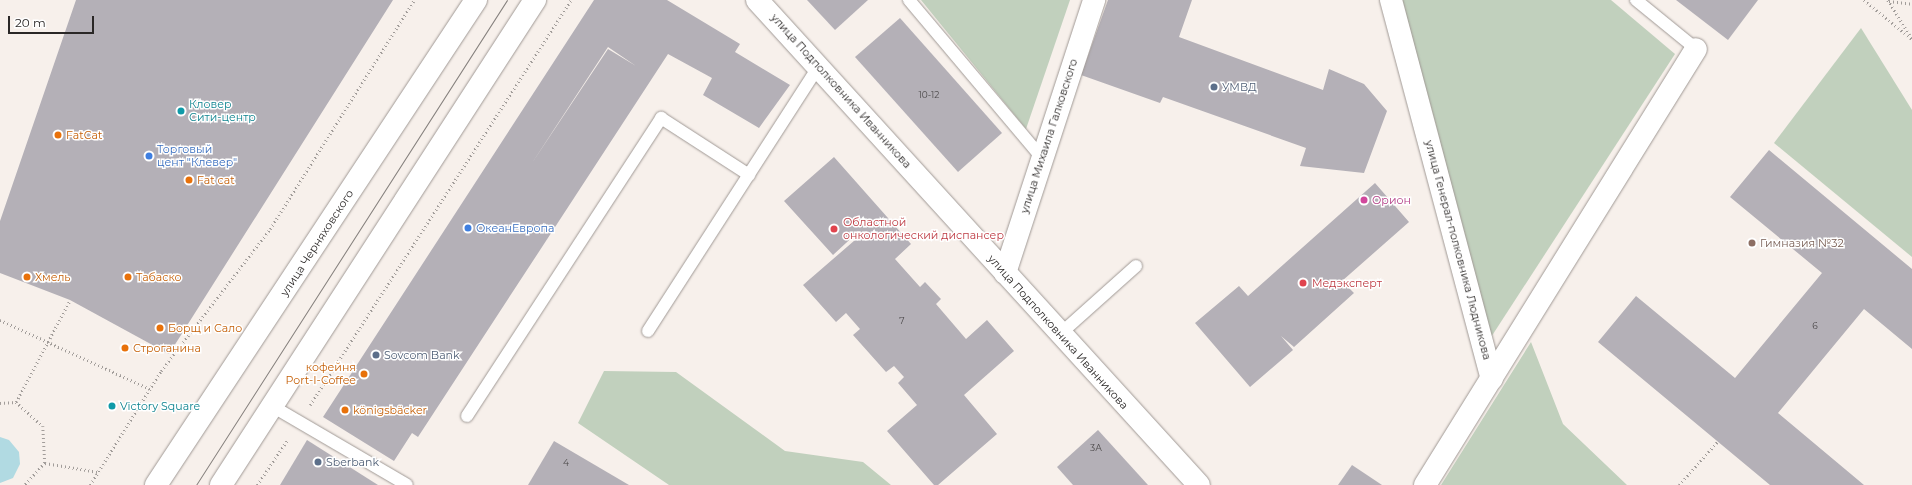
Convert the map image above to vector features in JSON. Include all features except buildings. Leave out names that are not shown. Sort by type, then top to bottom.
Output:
[{"type":"street","name":"улица Черняховского","points":[[156,485],[476,0]]},
{"type":"street","points":[[221,485],[535,0]]},
{"type":"street","name":"улица Подполковника Иванникова","points":[[757,0],[819,66],[1060,334],[1199,485]]},
{"type":"street","name":"улица Михаила Галковского","points":[[1005,273],[1094,0]]},
{"type":"street","name":"улица Генерал-полковника Людникова","points":[[1392,0],[1492,379]]},
{"type":"street","points":[[1425,485],[1696,49]]},
{"type":"lane","points":[[909,0],[1042,158]]},
{"type":"lane","points":[[1636,0],[1696,49]]},
{"type":"lane","points":[[648,332],[819,66]]},
{"type":"lane","points":[[466,416],[661,118],[749,175]]},
{"type":"lane","points":[[1060,334],[1136,266]]},
{"type":"lane","points":[[272,406],[407,485]]},
{"type":"path","points":[[90,485],[150,389],[270,229],[414,0]]},
{"type":"path","points":[[257,485],[571,0]]},
{"type":"path","points":[[1864,0],[1912,39]]},
{"type":"path","points":[[1888,1],[1912,39]]},
{"type":"path","points":[[1888,1],[1912,4]]},
{"type":"path","points":[[16,402],[70,300]]},
{"type":"path","points":[[0,320],[150,389]]},
{"type":"path","points":[[0,403],[16,402],[43,426],[45,463],[25,485]]},
{"type":"path","points":[[1679,485],[1718,441]]},
{"type":"path","points":[[45,463],[98,472]]},
{"type":"green space","points":[[921,0],[1070,0],[1026,129]]},
{"type":"green space","points":[[1398,0],[1611,0],[1675,54],[1484,348]]},
{"type":"green space","points":[[1861,28],[1912,110],[1912,257],[1774,143]]},
{"type":"green space","points":[[1531,342],[1563,424],[1627,485],[1441,485]]},
{"type":"green space","points":[[604,371],[676,372],[785,451],[863,462],[891,485],[669,485],[578,423]]},
{"type":"water","points":[[0,437],[9,440],[19,452],[20,464],[13,478],[0,483]]},
{"type":"tram line","points":[[196,485],[507,0]]},
{"type":"place","name":"УМВД","points":[[1214,87]]},
{"type":"place","name":"Кловер Сити-центр","points":[[181,111]]},
{"type":"place","name":"FatCat","points":[[58,135]]},
{"type":"place","name":"Торговый цент \"Клевер\"","points":[[149,156]]},
{"type":"place","name":"Fat cat","points":[[189,180]]},
{"type":"place","name":"Орион","points":[[1364,200]]},
{"type":"place","name":"ОкеанЕвропа","points":[[468,228]]},
{"type":"place","name":"Областной онкологический диспансер","points":[[834,229]]},
{"type":"place","name":"Гимназия №32","points":[[1752,243]]},
{"type":"place","name":"Хмель","points":[[27,277]]},
{"type":"place","name":"Табаско","points":[[128,277]]},
{"type":"place","name":"Медэксперт","points":[[1303,283]]},
{"type":"place","name":"Борщ и Сало","points":[[160,328]]},
{"type":"place","name":"Строганина","points":[[125,348]]},
{"type":"place","name":"Sovcom Bank","points":[[376,355]]},
{"type":"place","name":"кофейня Port-I-Coffee","points":[[364,374]]},
{"type":"place","name":"Victory Square","points":[[112,406]]},
{"type":"place","name":"königsbäcker","points":[[345,410]]},
{"type":"place","name":"Sberbank","points":[[318,462]]}]
